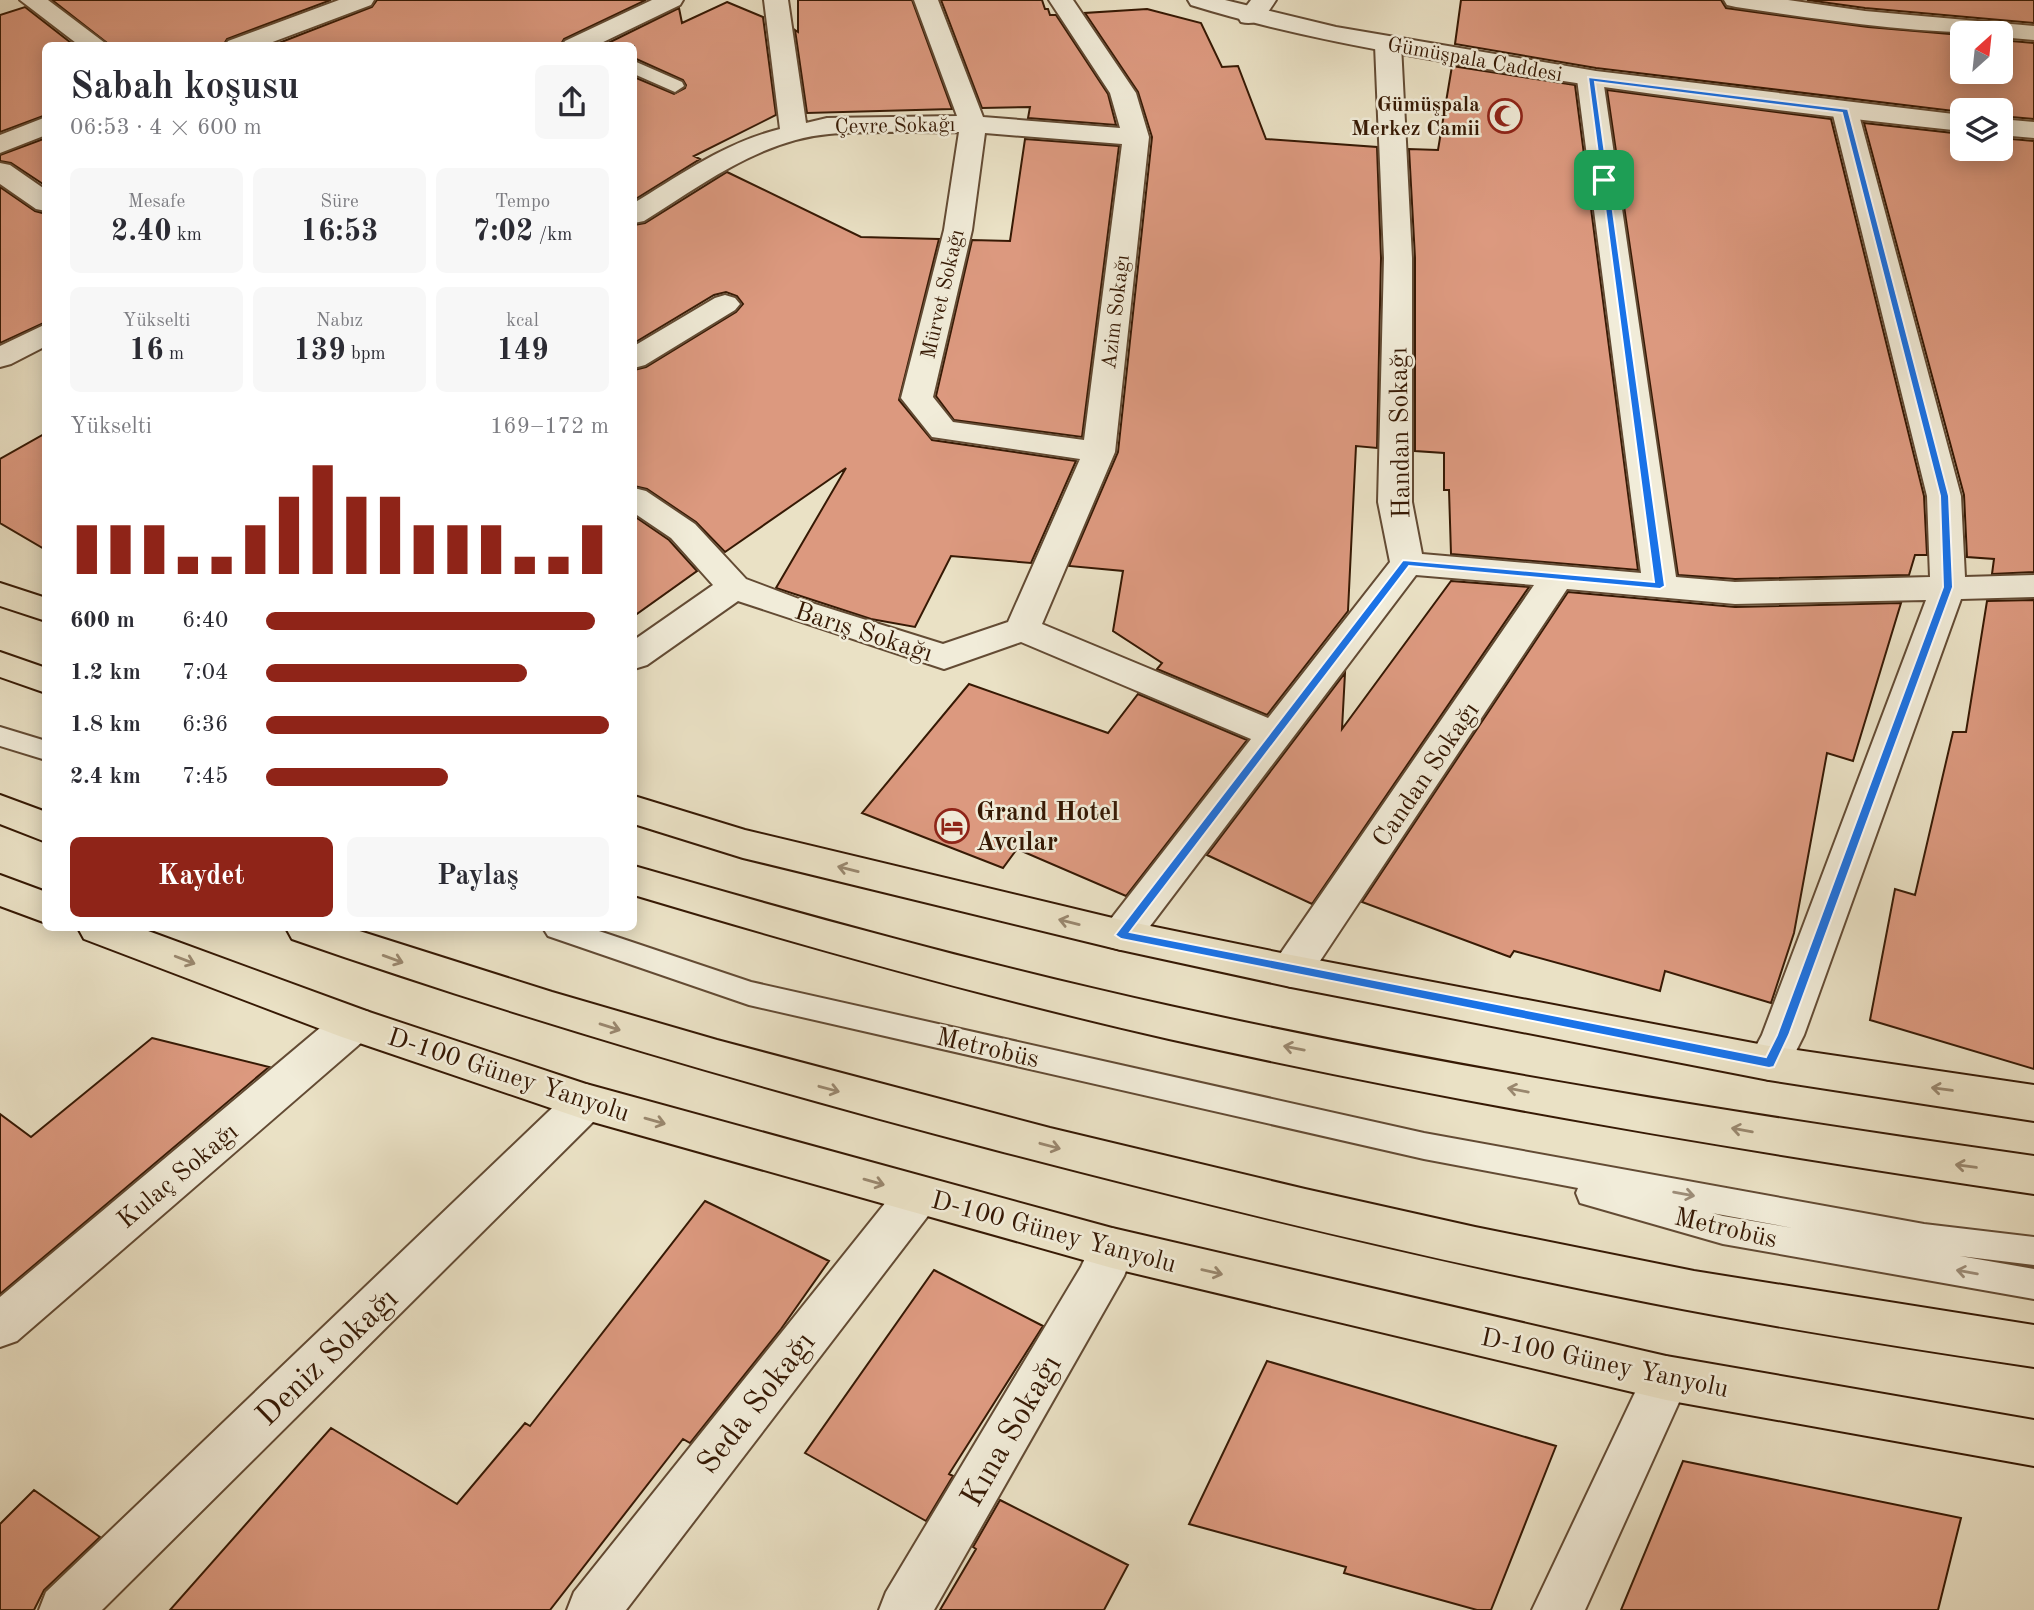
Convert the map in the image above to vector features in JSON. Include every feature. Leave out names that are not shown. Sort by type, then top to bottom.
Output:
[{"type":"main road","points":[[0,594],[42,609]]},
{"type":"main road","points":[[0,664],[42,680]]},
{"type":"main road","points":[[0,809],[42,826]]},
{"type":"main road","points":[[637,811],[743,844],[1121,935],[1291,971],[1769,1063],[2034,1102]]},
{"type":"main road","points":[[637,882],[847,943],[1246,1038],[1639,1112],[1877,1153],[2034,1175]]},
{"type":"main road","points":[[0,890],[42,906]]},
{"type":"main road","name":"D-100 Güney Yanyolu","points":[[106,931],[354,1024],[586,1102],[1112,1248],[1666,1378],[2034,1443]]},
{"type":"main road","points":[[315,931],[434,973],[627,1032],[1086,1156],[1447,1240],[1645,1282],[1839,1317],[2034,1346]]},
{"type":"street","points":[[32,0],[91,42]]},
{"type":"street","points":[[248,42],[362,0]]},
{"type":"street","points":[[585,42],[671,0]]},
{"type":"street","points":[[776,0],[794,134]]},
{"type":"street","name":"Mürvet Sokağı","points":[[926,0],[973,124],[958,229],[918,398],[943,430],[1098,452]]},
{"type":"street","name":"Azim Sokağı","points":[[1022,629],[1098,452],[1136,137],[1123,93],[1061,0]]},
{"type":"street","name":"Gümüşpala Caddesi","points":[[1200,0],[1257,8],[1388,45],[1590,79],[1950,122]]},
{"type":"street","points":[[1736,0],[1865,18],[2034,33]]},
{"type":"street","name":"Handan Sokağı","points":[[1388,45],[1398,258],[1395,502],[1407,563]]},
{"type":"street","points":[[1590,79],[1660,586]]},
{"type":"street","points":[[1769,1063],[1783,1035],[1948,587],[1944,496],[1846,111]]},
{"type":"street","name":"Çevre Sokağı","points":[[637,213],[718,163],[769,140],[827,126],[973,124],[1136,137]]},
{"type":"street","points":[[0,145],[42,127]]},
{"type":"street","points":[[2013,128],[2034,130]]},
{"type":"street","points":[[0,171],[42,200]]},
{"type":"street","points":[[637,357],[725,304]]},
{"type":"street","points":[[0,358],[42,335]]},
{"type":"street","name":"Barış Sokağı","points":[[637,500],[683,531],[734,587],[787,607],[944,657],[1022,629]]},
{"type":"street","points":[[1121,935],[1407,563],[1735,593],[2034,586]]},
{"type":"street","name":"Candan Sokağı","points":[[1291,971],[1558,576]]},
{"type":"street","points":[[637,655],[734,587]]},
{"type":"street","points":[[1022,629],[1275,734]]},
{"type":"street","name":"Kulaç Sokağı","points":[[0,1326],[354,1024]]},
{"type":"street","name":"Deniz Sokağı","points":[[65,1610],[586,1102]]},
{"type":"street","name":"Seda Sokağı","points":[[593,1610],[918,1195]]},
{"type":"street","name":"Kına Sokağı","points":[[905,1610],[1101,1276],[1112,1248]]},
{"type":"street","points":[[1558,1610],[1666,1378]]},
{"type":"lane","points":[[637,68],[676,86]]},
{"type":"lane","points":[[0,736],[42,750]]},
{"type":"lane","name":"Metrobüs","points":[[567,931],[748,993],[1424,1146],[1924,1238],[2034,1251]]},
{"type":"lane","name":"Metrobüs","points":[[1424,1146],[1723,1230],[2034,1284]]},
{"type":"building","points":[[52,0],[331,0],[227,39],[225,42],[106,42]]},
{"type":"building","points":[[377,0],[646,0],[562,42],[281,42],[372,7]]},
{"type":"building","points":[[798,0],[912,0],[952,109],[807,113],[795,30],[798,32]]},
{"type":"building","points":[[941,0],[1042,0],[1050,15],[1056,15],[1108,94],[1116,125],[1028,118],[1030,107],[982,108]]},
{"type":"building","points":[[1461,0],[1721,0],[1726,8],[1868,27],[1950,34],[1950,84],[2013,84],[2013,41],[2034,43],[2034,119],[2013,117],[2013,98],[1950,98],[1950,111],[1596,68],[1455,44]]},
{"type":"building","points":[[1807,0],[2034,0],[2034,23],[2013,21]]},
{"type":"building","points":[[727,2],[763,17],[776,115],[694,156],[700,159],[637,198],[637,78],[674,94],[686,85],[683,80],[637,59],[637,42],[610,42],[679,8],[682,23]]},
{"type":"building","points":[[25,7],[70,42],[42,42],[42,116],[0,132],[0,15]]},
{"type":"building","points":[[1147,9],[1201,23],[1222,67],[1238,66],[1266,139],[1377,147],[1381,258],[1377,448],[1356,446],[1348,611],[1267,715],[1157,669],[1162,663],[1113,631],[1123,571],[1069,566],[1118,452],[1152,137],[1138,92],[1085,13]]},
{"type":"building","points":[[1452,66],[1575,85],[1638,570],[1451,554],[1449,490],[1444,490],[1444,453],[1415,451],[1415,258],[1409,149],[1438,150]]},
{"type":"building","points":[[1607,90],[1831,119],[1924,496],[1927,555],[1915,555],[1909,575],[1735,579],[1678,575]]},
{"type":"building","points":[[1864,123],[1950,133],[1950,161],[2013,161],[2013,139],[2034,141],[2034,572],[1992,574],[1994,559],[1967,557],[1964,495]]},
{"type":"building","points":[[42,139],[42,183],[11,163],[0,161],[0,155]]},
{"type":"building","points":[[1025,139],[1119,146],[1082,437],[954,420],[936,396],[972,240],[1010,241]]},
{"type":"building","points":[[727,172],[861,237],[939,239],[899,400],[932,440],[1076,461],[1031,563],[951,556],[915,627],[871,619],[776,588],[846,468],[725,552],[696,522],[647,489],[637,487],[637,369],[646,367],[736,312],[743,304],[737,296],[726,292],[714,295],[637,341],[637,224],[645,223]]},
{"type":"building","points":[[0,187],[42,213],[42,324],[0,343]]},
{"type":"building","points":[[42,435],[42,548],[0,523],[0,459]]},
{"type":"building","points":[[637,518],[669,540],[697,571],[637,614]]},
{"type":"building","points":[[1451,581],[1529,587],[1312,904],[1207,855],[1345,673],[1342,729]]},
{"type":"building","points":[[1568,592],[1735,607],[1901,603],[1853,761],[1827,753],[1794,933],[1771,1003],[1665,971],[1660,991],[1514,951],[1510,957],[1362,902]]},
{"type":"building","points":[[2034,600],[2034,1069],[1870,1020],[1895,889],[1915,895],[1953,732],[1966,732],[1987,601]]},
{"type":"building","points":[[969,684],[1108,733],[1138,694],[1247,740],[1126,896],[1017,849],[1003,868],[862,813]]},
{"type":"building","points":[[152,1038],[269,1067],[0,1294],[0,1114],[31,1137]]},
{"type":"building","points":[[705,1201],[829,1261],[781,1329],[690,1443],[683,1439],[550,1610],[170,1610],[331,1428],[457,1504],[525,1423],[530,1426]]},
{"type":"building","points":[[934,1270],[1043,1326],[949,1474],[953,1476],[926,1521],[805,1453]]},
{"type":"building","points":[[1267,1361],[1556,1446],[1491,1610],[1477,1610],[1344,1573],[1346,1567],[1189,1524]]},
{"type":"building","points":[[1683,1461],[1961,1518],[1938,1610],[1621,1610]]},
{"type":"building","points":[[34,1490],[100,1537],[44,1590],[34,1610],[0,1610],[0,1524]]},
{"type":"building","points":[[1000,1500],[1128,1565],[1104,1610],[940,1610],[976,1549],[973,1547]]},
{"type":"place","name":"Gümüşpala Merkez Camii","points":[[1505,116]]},
{"type":"place","name":"Grand Hotel Avcılar","points":[[952,826]]},
{"type":"route","points":[[1590,79],[1846,111],[1944,496],[1948,587],[1783,1035],[1769,1063],[1291,971],[1121,935],[1407,563],[1660,586],[1604,180],[1590,79]]}]
